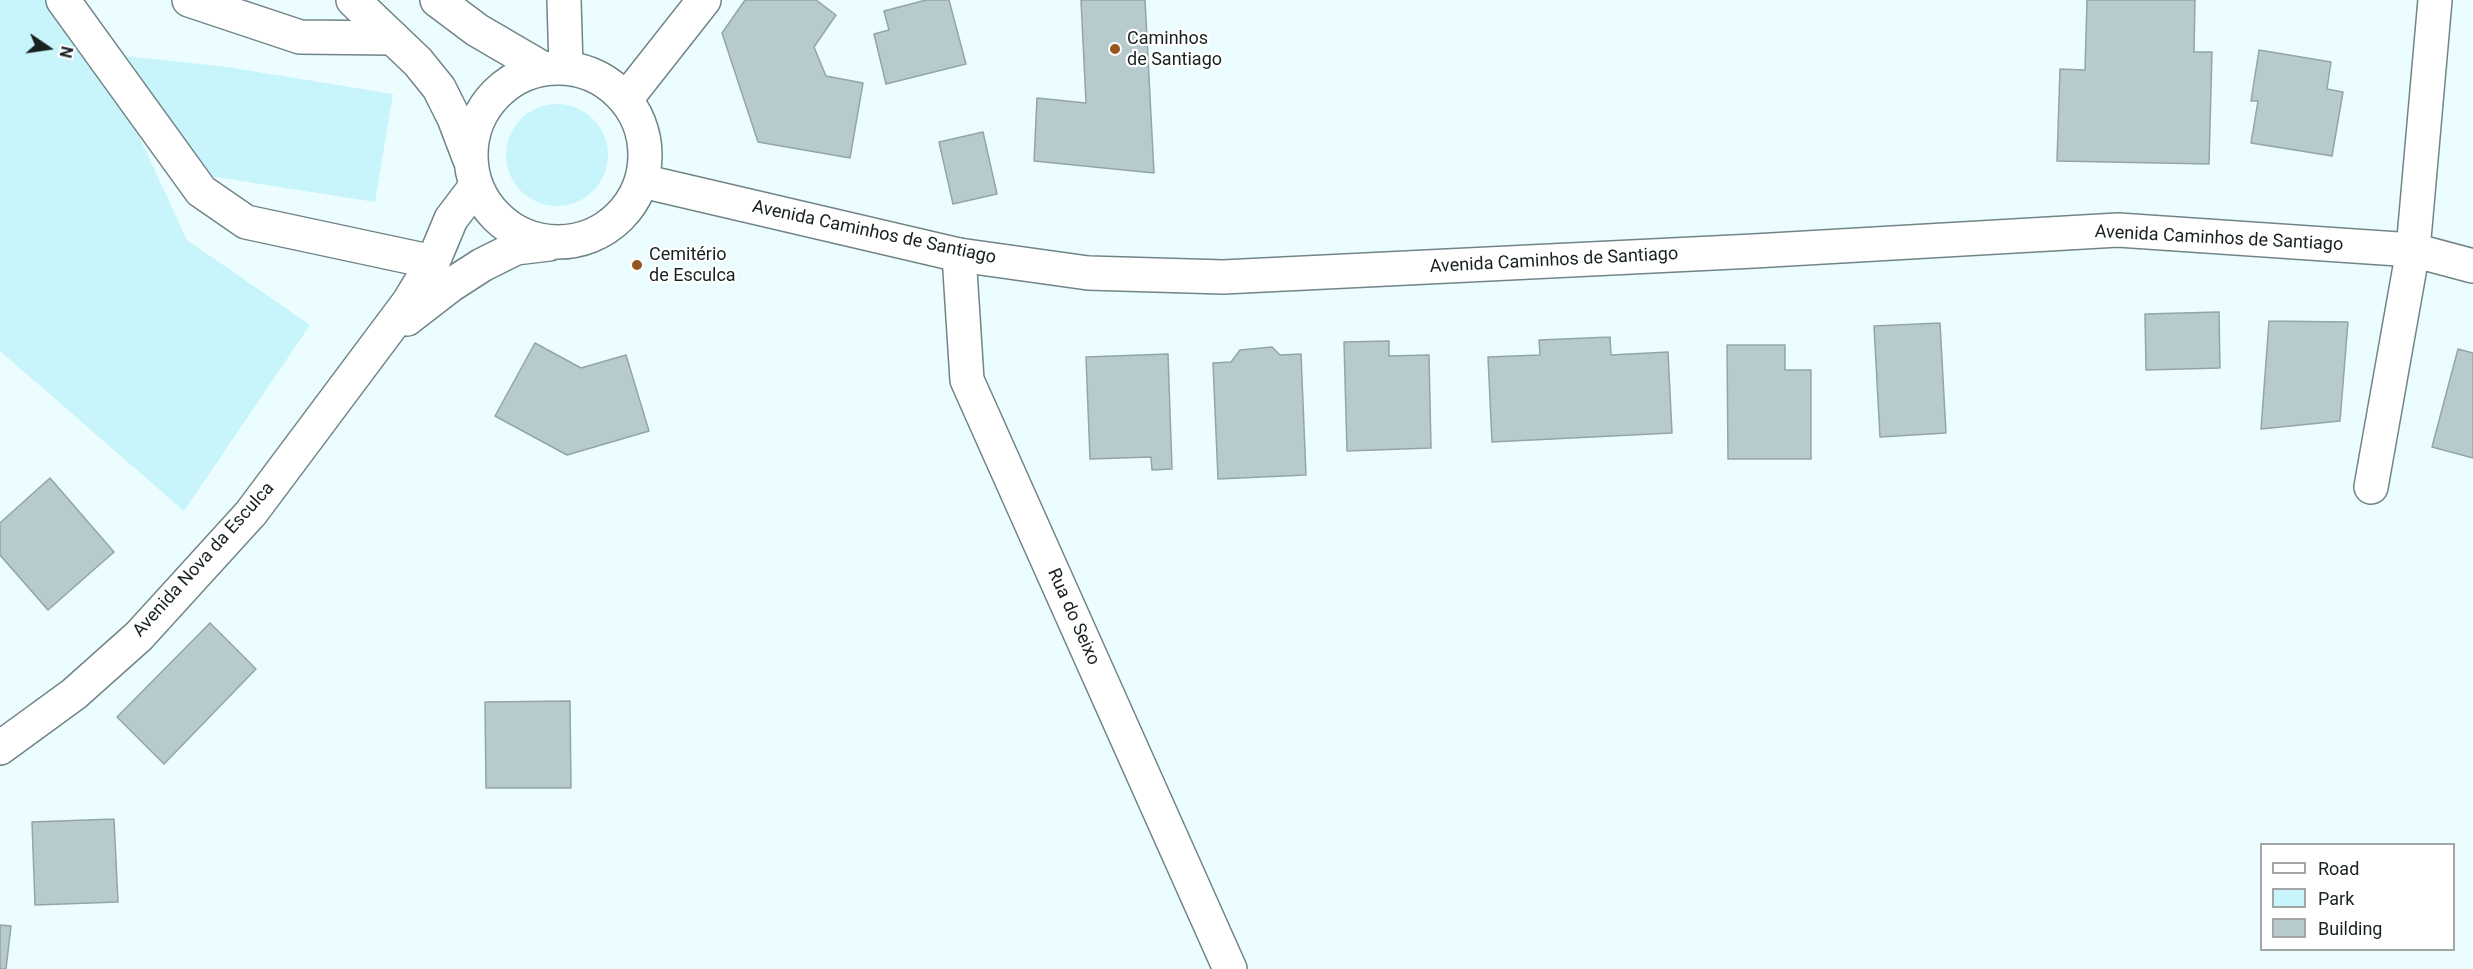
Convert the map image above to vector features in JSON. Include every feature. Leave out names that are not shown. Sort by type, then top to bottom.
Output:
[{"type":"street","points":[[63,0],[201,191],[246,222],[433,262]]},
{"type":"street","points":[[189,0],[300,37],[393,38]]},
{"type":"street","points":[[353,0],[418,62],[439,88],[454,118],[473,174],[489,209],[509,228],[532,239],[558,243],[586,238],[610,226],[629,206],[642,181],[646,160],[644,138],[638,117],[626,99],[609,83],[588,72],[554,68],[477,30],[436,0]]},
{"type":"street","points":[[554,68],[564,0]]},
{"type":"street","points":[[626,99],[704,0]]},
{"type":"street","points":[[2371,487],[2413,250],[2435,0]]},
{"type":"street","points":[[473,174],[473,135],[482,111],[498,91],[518,77],[554,68]]},
{"type":"street","name":"Avenida Nova da Esculca","points":[[0,748],[74,694],[139,636],[250,513],[408,303],[433,262],[473,174]]},
{"type":"street","name":"Avenida Caminhos de Santiago","points":[[642,181],[959,255],[1088,273],[1222,277],[1754,251],[2118,230],[2413,250],[2473,266]]},
{"type":"street","name":"Avenida Nova da Esculca","points":[[378,344],[422,307],[482,265],[516,248],[558,243]]},
{"type":"street","name":"Rua do Seixo","points":[[959,255],[967,380],[1230,969]]},
{"type":"green space","points":[[0,0],[76,0],[187,240],[310,325],[184,511],[0,351]]},
{"type":"green space","points":[[126,56],[227,67],[393,94],[375,202],[209,176]]},
{"type":"green space","points":[[557,104],[577,108],[593,119],[604,135],[608,155],[604,175],[593,191],[577,202],[557,206],[537,202],[521,191],[510,175],[506,155],[510,135],[521,119],[537,108]]},
{"type":"building","points":[[745,0],[816,0],[836,15],[814,47],[826,76],[863,83],[850,158],[758,142],[722,33]]},
{"type":"building","points":[[926,0],[949,0],[966,64],[886,84],[874,34],[889,30],[884,11]]},
{"type":"building","name":"Caminhos de Santiago","points":[[1081,0],[1145,0],[1154,173],[1034,161],[1037,98],[1086,103]]},
{"type":"building","points":[[2087,0],[2195,0],[2194,52],[2212,52],[2209,164],[2057,161],[2060,69],[2085,70]]},
{"type":"building","points":[[2259,50],[2331,62],[2327,89],[2343,92],[2332,156],[2251,143],[2258,101],[2251,101]]},
{"type":"building","points":[[983,132],[997,194],[953,204],[939,142]]},
{"type":"building","points":[[2219,312],[2220,368],[2146,370],[2145,314]]},
{"type":"building","points":[[2269,321],[2348,322],[2340,421],[2261,429]]},
{"type":"building","points":[[1940,323],[1946,433],[1880,437],[1874,326]]},
{"type":"building","points":[[1610,337],[1611,355],[1668,352],[1672,433],[1492,442],[1488,357],[1540,355],[1539,340]]},
{"type":"building","points":[[1389,341],[1389,356],[1429,355],[1431,448],[1347,451],[1344,342]]},
{"type":"building","points":[[535,343],[581,368],[626,355],[649,431],[567,455],[495,416]]},
{"type":"building","points":[[1727,345],[1785,345],[1785,370],[1811,370],[1811,459],[1728,459]]},
{"type":"building","points":[[1272,347],[1280,355],[1301,354],[1306,475],[1218,479],[1213,363],[1231,362],[1240,350]]},
{"type":"building","points":[[2458,349],[2473,353],[2473,458],[2432,447]]},
{"type":"building","points":[[1168,354],[1172,469],[1152,470],[1151,457],[1090,459],[1086,357]]},
{"type":"building","points":[[50,478],[114,552],[48,610],[0,555],[0,523]]},
{"type":"building","points":[[210,623],[256,669],[164,764],[117,717]]},
{"type":"building","points":[[570,701],[571,788],[486,788],[485,702]]},
{"type":"building","points":[[114,819],[118,902],[35,905],[32,822]]},
{"type":"building","points":[[0,925],[11,926],[6,969],[0,969]]},
{"type":"place","name":"Caminhos de Santiago","points":[[1115,49]]},
{"type":"place","name":"Cemitério de Esculca","points":[[637,265]]}]
